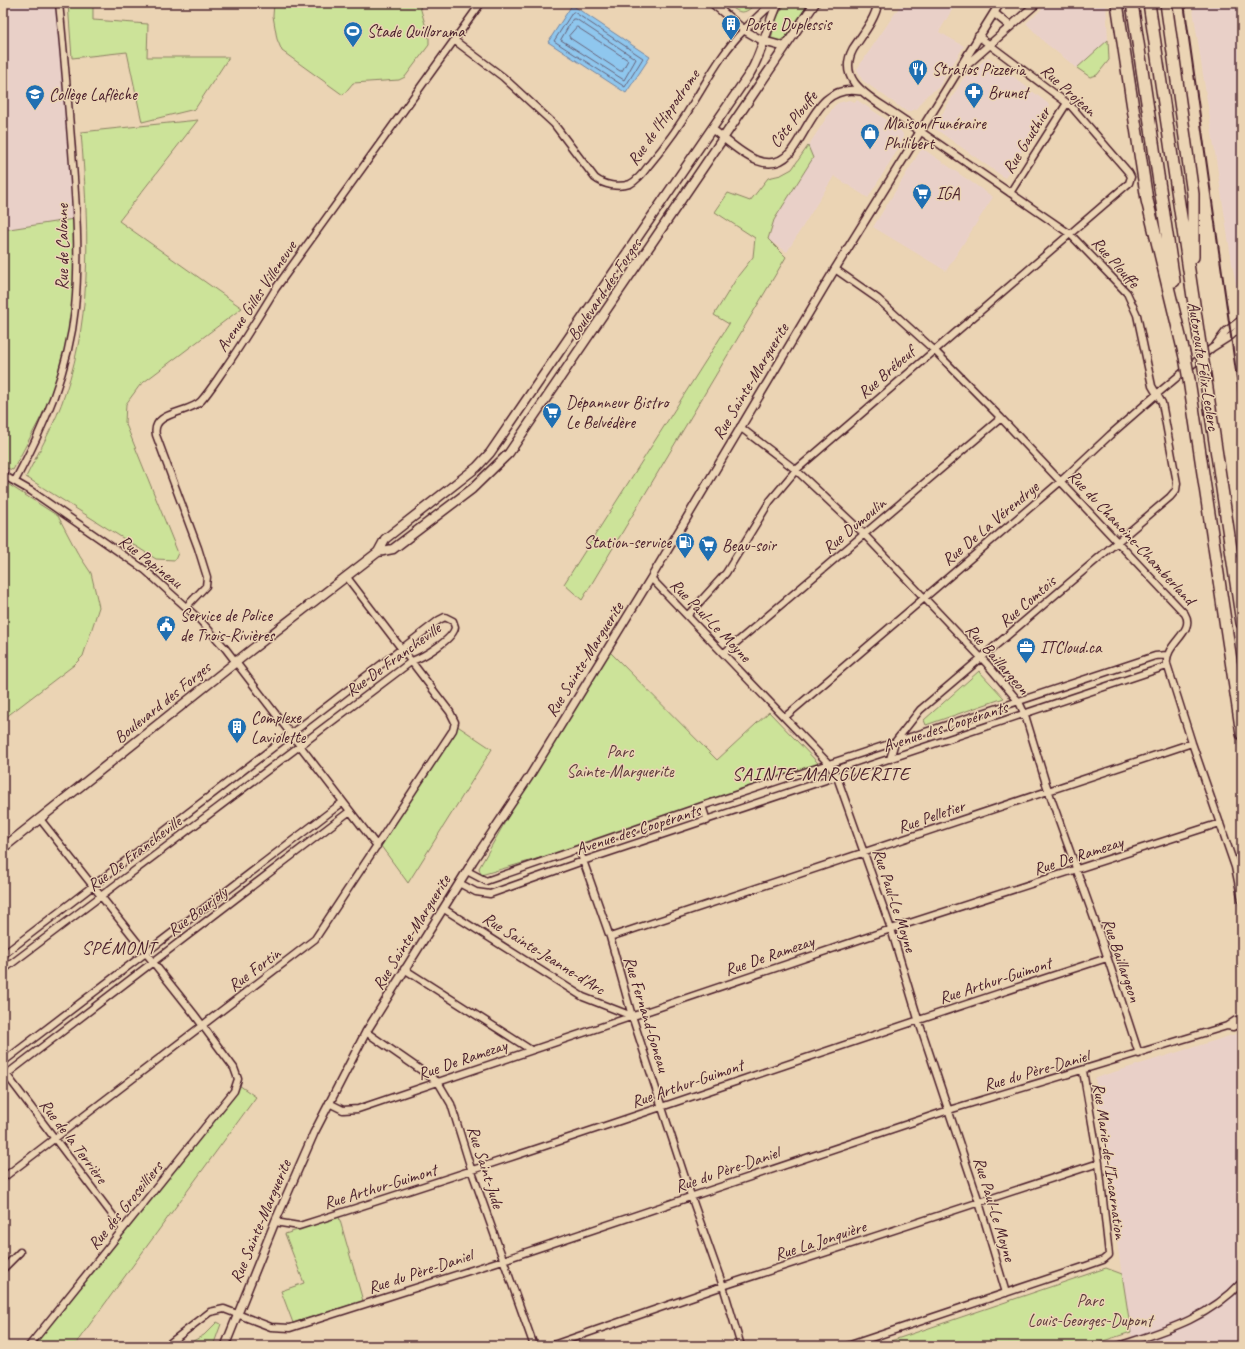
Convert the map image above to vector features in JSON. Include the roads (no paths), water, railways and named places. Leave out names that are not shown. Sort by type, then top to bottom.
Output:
[{"type":"highway","points":[[1117,3],[1148,200],[1185,357]]},
{"type":"highway","name":"Autoroute Félix-Leclerc","points":[[1132,3],[1242,734]]},
{"type":"highway","name":"Autoroute Félix-Leclerc","points":[[1149,3],[1242,623]]},
{"type":"highway","points":[[1166,3],[1193,194],[1194,300]]},
{"type":"main road","name":"Boulevard des Forges","points":[[3,848],[235,662],[378,552],[385,539],[481,463],[503,436],[753,68],[777,3]]},
{"type":"main road","name":"Boulevard des Forges","points":[[378,552],[393,549],[459,498],[491,472],[515,445],[815,3]]},
{"type":"main road","points":[[763,41],[785,47]]},
{"type":"main road","points":[[580,323],[592,332]]},
{"type":"main road","points":[[503,436],[515,445]]},
{"type":"street","name":"Rue de Calonne","points":[[15,481],[42,428],[53,400],[69,346],[75,308],[76,206],[59,3]]},
{"type":"street","name":"Avenue Gilles Villeneuve","points":[[186,607],[206,586],[207,577],[198,548],[156,435],[157,425],[163,419],[192,408],[200,402],[247,336],[276,288],[481,3]]},
{"type":"street","points":[[712,3],[744,30],[763,41]]},
{"type":"street","points":[[744,30],[765,10],[777,3]]},
{"type":"street","points":[[878,3],[872,18],[850,58],[851,76],[860,91],[920,131]]},
{"type":"street","name":"Rue Sainte-Marguerite","points":[[225,1346],[275,1222],[329,1103],[366,1032],[404,969],[529,777],[651,578],[740,426],[835,269],[978,36],[1000,3]]},
{"type":"street","points":[[954,75],[1037,3]]},
{"type":"street","points":[[994,13],[1010,26]]},
{"type":"street","name":"Rue de l'Hippodrome","points":[[454,40],[503,78],[554,124],[595,178],[604,184],[620,186],[634,181],[658,156],[696,99],[711,72],[735,39],[744,30]]},
{"type":"street","name":"Rue Projean","points":[[978,36],[1067,103],[1131,176]]},
{"type":"street","name":"Côte Plouffe","points":[[712,129],[758,162],[769,164],[778,162],[792,150],[820,106],[829,97],[842,91],[860,91]]},
{"type":"street","name":"Rue Gauthier","points":[[1010,193],[1067,103]]},
{"type":"street","name":"Rue Plouffe","points":[[920,131],[1070,234],[1119,283],[1131,300],[1139,323],[1152,384],[1162,403],[1178,482],[1176,488]]},
{"type":"street","name":"Rue Brébeuf","points":[[688,615],[726,572],[770,501],[796,470],[934,350],[1125,188],[1131,176]]},
{"type":"street","name":"Rue du Chanoine-Chamberland","points":[[835,269],[878,299],[934,350],[1061,481],[1187,616],[1187,628],[1167,655]]},
{"type":"street","name":"Rue De La Vérendrye","points":[[1212,348],[1226,331],[1242,319]]},
{"type":"street","name":"Rue De La Vérendrye","points":[[785,717],[1061,481],[1157,394],[1212,348],[1231,336],[1242,326]]},
{"type":"street","name":"Rue Dumoulin","points":[[724,653],[864,536],[1001,418]]},
{"type":"street","name":"Rue Baillargeon","points":[[740,426],[796,470],[864,536],[981,658],[1019,702],[1025,715],[1076,871],[1139,1054]]},
{"type":"street","name":"Rue Papineau","points":[[3,475],[15,481],[139,565],[186,607],[213,635],[235,662],[377,846]]},
{"type":"street","name":"Rue Comtois","points":[[890,759],[895,742],[920,710],[1170,497],[1176,488]]},
{"type":"street","points":[[346,576],[412,661]]},
{"type":"street","name":"Rue Paul-Le Moyne","points":[[651,578],[829,764],[837,777],[891,929],[918,1019],[979,1202],[1006,1293]]},
{"type":"street","name":"Rue De Francheville","points":[[3,955],[403,649],[441,618],[448,618],[453,621],[455,627],[451,635],[423,656],[412,661],[3,970]]},
{"type":"street","points":[[1167,655],[1168,666],[1192,743],[1236,871],[1242,901]]},
{"type":"street","name":"Avenue des Coopérants","points":[[467,871],[486,881],[702,806],[1155,656],[1167,655]]},
{"type":"street","name":"Rue Fortin","points":[[3,1178],[315,939],[452,732],[455,722],[450,712],[412,661]]},
{"type":"street","name":"Avenue des Coopérants","points":[[460,883],[476,892],[490,894],[583,861],[1025,715],[1168,666]]},
{"type":"street","name":"Rue Pelletier","points":[[610,937],[1050,791],[1063,784],[1192,743]]},
{"type":"street","name":"Rue Bourjoly","points":[[3,1062],[343,802]]},
{"type":"street","points":[[702,806],[707,821]]},
{"type":"street","name":"Rue Bourjoly","points":[[4,1074],[350,811]]},
{"type":"street","points":[[40,819],[94,885],[101,896],[203,1025]]},
{"type":"street","name":"Rue De Ramezay","points":[[329,1103],[343,1110],[358,1108],[891,929],[1076,871],[1220,823]]},
{"type":"street","name":"Rue Fernand-Goneau","points":[[579,849],[610,937],[632,1016],[691,1196],[723,1286],[741,1346]]},
{"type":"street","name":"Rue Sainte-Jeanne-d'Arc","points":[[444,909],[583,997],[632,1016]]},
{"type":"street","name":"Rue Arthur-Guimont","points":[[275,1222],[299,1226],[472,1172],[918,1019],[1107,958]]},
{"type":"street","points":[[404,969],[531,1050]]},
{"type":"street","name":"Rue du Père-Daniel","points":[[166,1346],[210,1312],[224,1309],[270,1327],[290,1328],[503,1260],[949,1110],[1083,1071],[1228,1026],[1236,1026],[1242,1022]]},
{"type":"street","name":"Rue des Groseilliers","points":[[29,1346],[234,1091],[238,1079],[234,1068],[203,1025]]},
{"type":"street","name":"Rue Saint-Jude","points":[[366,1032],[438,1082],[451,1104],[472,1172],[534,1346]]},
{"type":"street","name":"Rue Marie-de-l'Incarnation","points":[[1006,1293],[1103,1260],[1109,1255],[1099,1163],[1083,1071]]},
{"type":"street","name":"Rue de la Terrière","points":[[4,1074],[123,1229]]},
{"type":"street","name":"Rue La Jonquière","points":[[550,1346],[723,1286],[1099,1163]]},
{"type":"street","points":[[3,1269],[20,1252]]},
{"type":"street","points":[[1118,1346],[1175,1327],[1206,1312],[1226,1297],[1242,1282]]},
{"type":"street","points":[[847,1346],[1006,1293]]},
{"type":"water","points":[[572,5],[650,57],[626,93],[548,42]]},
{"type":"railway","points":[[1184,3],[1242,414]]},
{"type":"place","name":"Porte Duplessis","points":[[731,41]]},
{"type":"place","name":"Stade Quillorama","points":[[353,48]]},
{"type":"place","name":"Stratos Pizzeria","points":[[918,86]]},
{"type":"place","name":"Brunet","points":[[974,109]]},
{"type":"place","name":"Collège Laflèche","points":[[35,111]]},
{"type":"place","name":"Maison Funéraire Philibert","points":[[870,150]]},
{"type":"place","name":"IGA","points":[[922,210]]},
{"type":"place","name":"Dépanneur Bistro Le Belvédère","points":[[552,429]]},
{"type":"place","name":"Station-service","points":[[685,559]]},
{"type":"place","name":"Beau-soir","points":[[708,562]]},
{"type":"place","name":"Service de Police de Trois-Rivières","points":[[166,642]]},
{"type":"place","name":"ITCloud.ca","points":[[1026,664]]},
{"type":"place","name":"Complexe Laviolette","points":[[237,744]]},
{"type":"district","name":"SAINTE-MARGUERITE","points":[[821,773]]},
{"type":"district","name":"SPÉMONT","points":[[119,948]]},
{"type":"park label","name":"Parc Sainte-Marguerite","points":[[620,761]]},
{"type":"park label","name":"Parc Louis-Georges-Dupont","points":[[1090,1310]]}]
